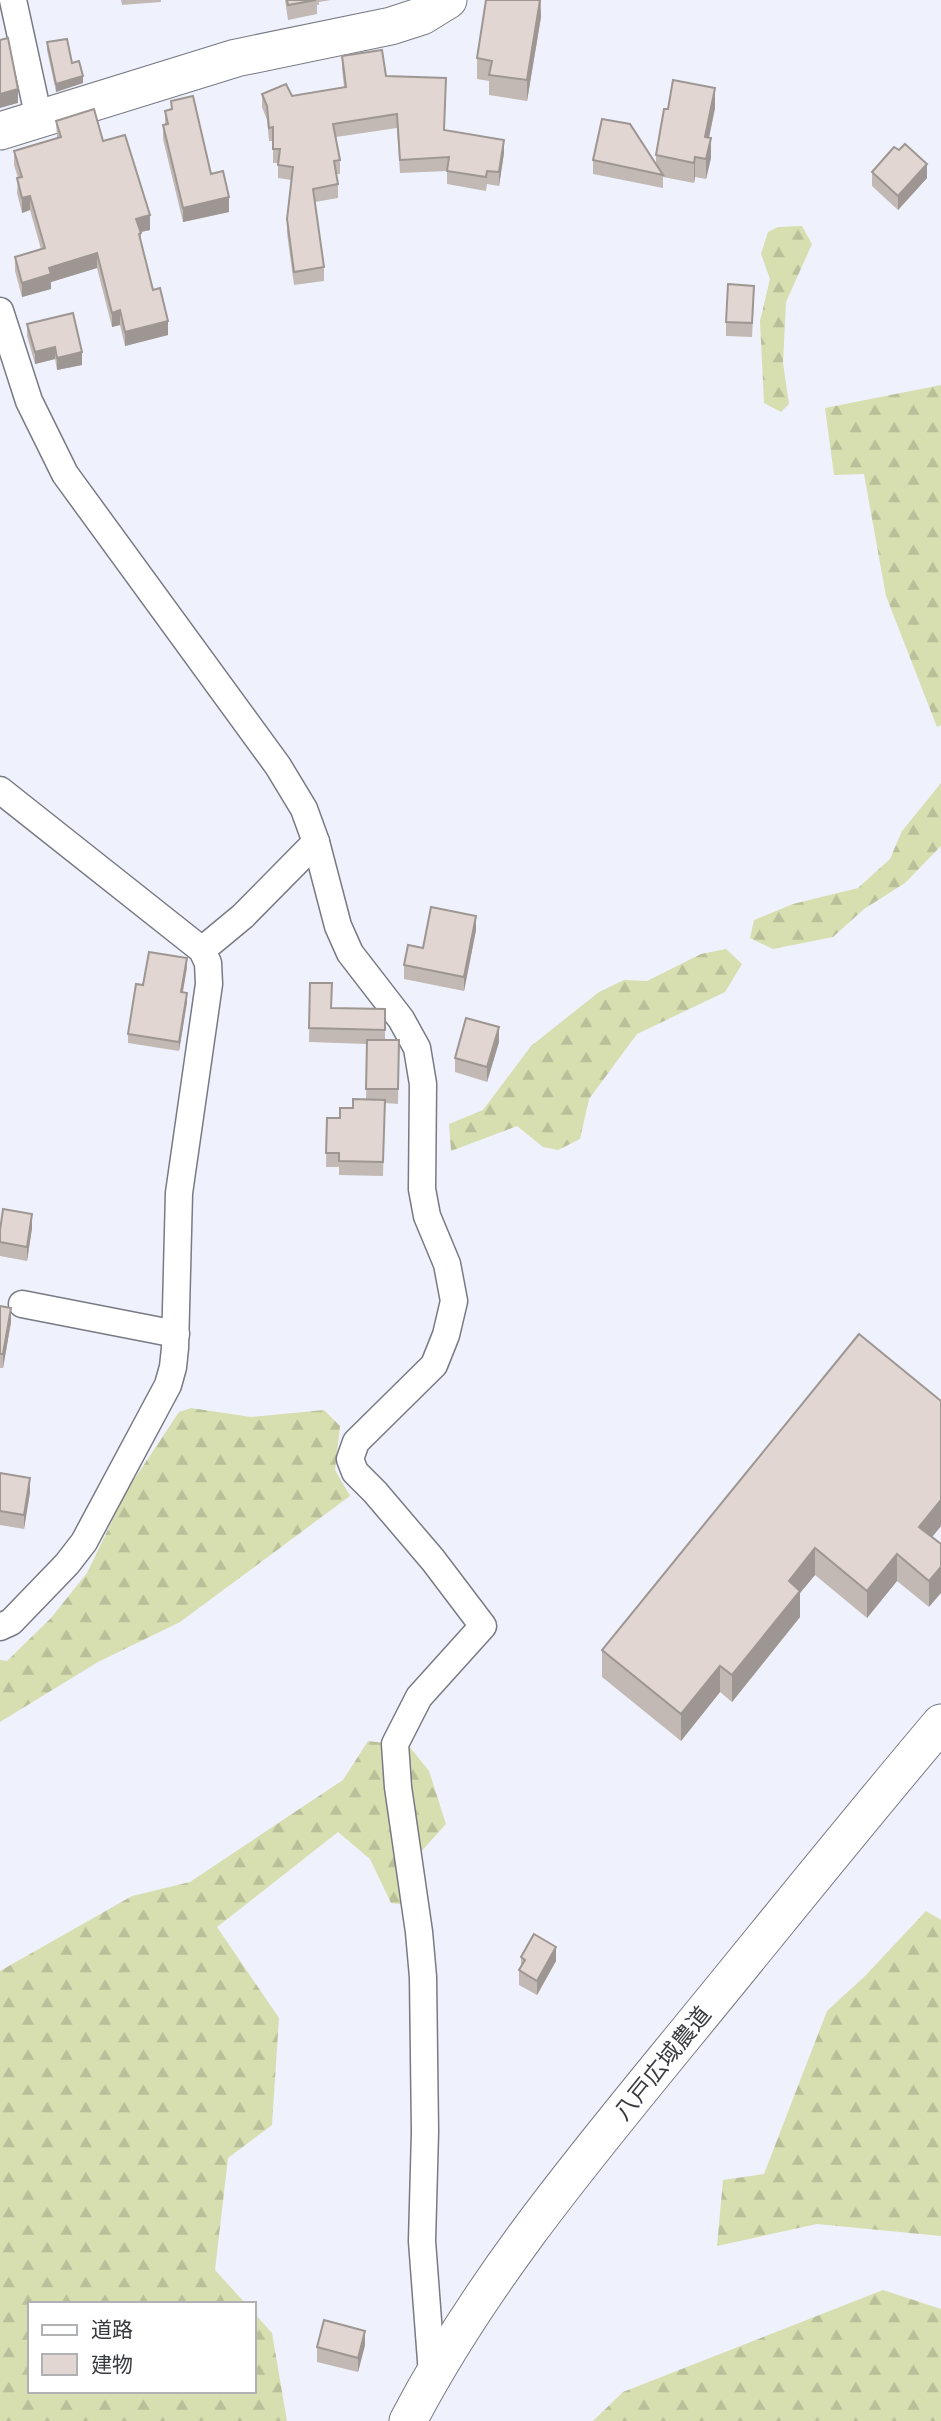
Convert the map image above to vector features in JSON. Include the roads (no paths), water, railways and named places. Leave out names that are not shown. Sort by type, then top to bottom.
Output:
[{"type":"street","points":[[13,0],[39,119]]},
{"type":"street","points":[[0,131],[236,58],[391,26],[422,16],[448,0]]},
{"type":"street","points":[[0,311],[29,401],[65,474],[278,766],[304,809],[316,842],[338,926],[350,953],[401,1019],[417,1048],[423,1084],[422,1189],[427,1216],[447,1264],[454,1301],[446,1335],[434,1365],[356,1442],[350,1459],[355,1472],[433,1560],[483,1626],[419,1697],[395,1744],[398,1787],[423,1976],[425,2132],[422,2241],[432,2374]]},
{"type":"street","points":[[0,790],[202,950],[208,963],[209,984],[179,1193],[176,1335],[168,1385],[84,1542],[67,1564],[18,1615],[0,1627]]},
{"type":"street","points":[[202,950],[243,916],[316,842]]},
{"type":"street","points":[[22,1304],[176,1335]]},
{"type":"street","name":"八戸広域農道","points":[[408,2421],[432,2374],[496,2278],[576,2168],[941,1723]]}]
